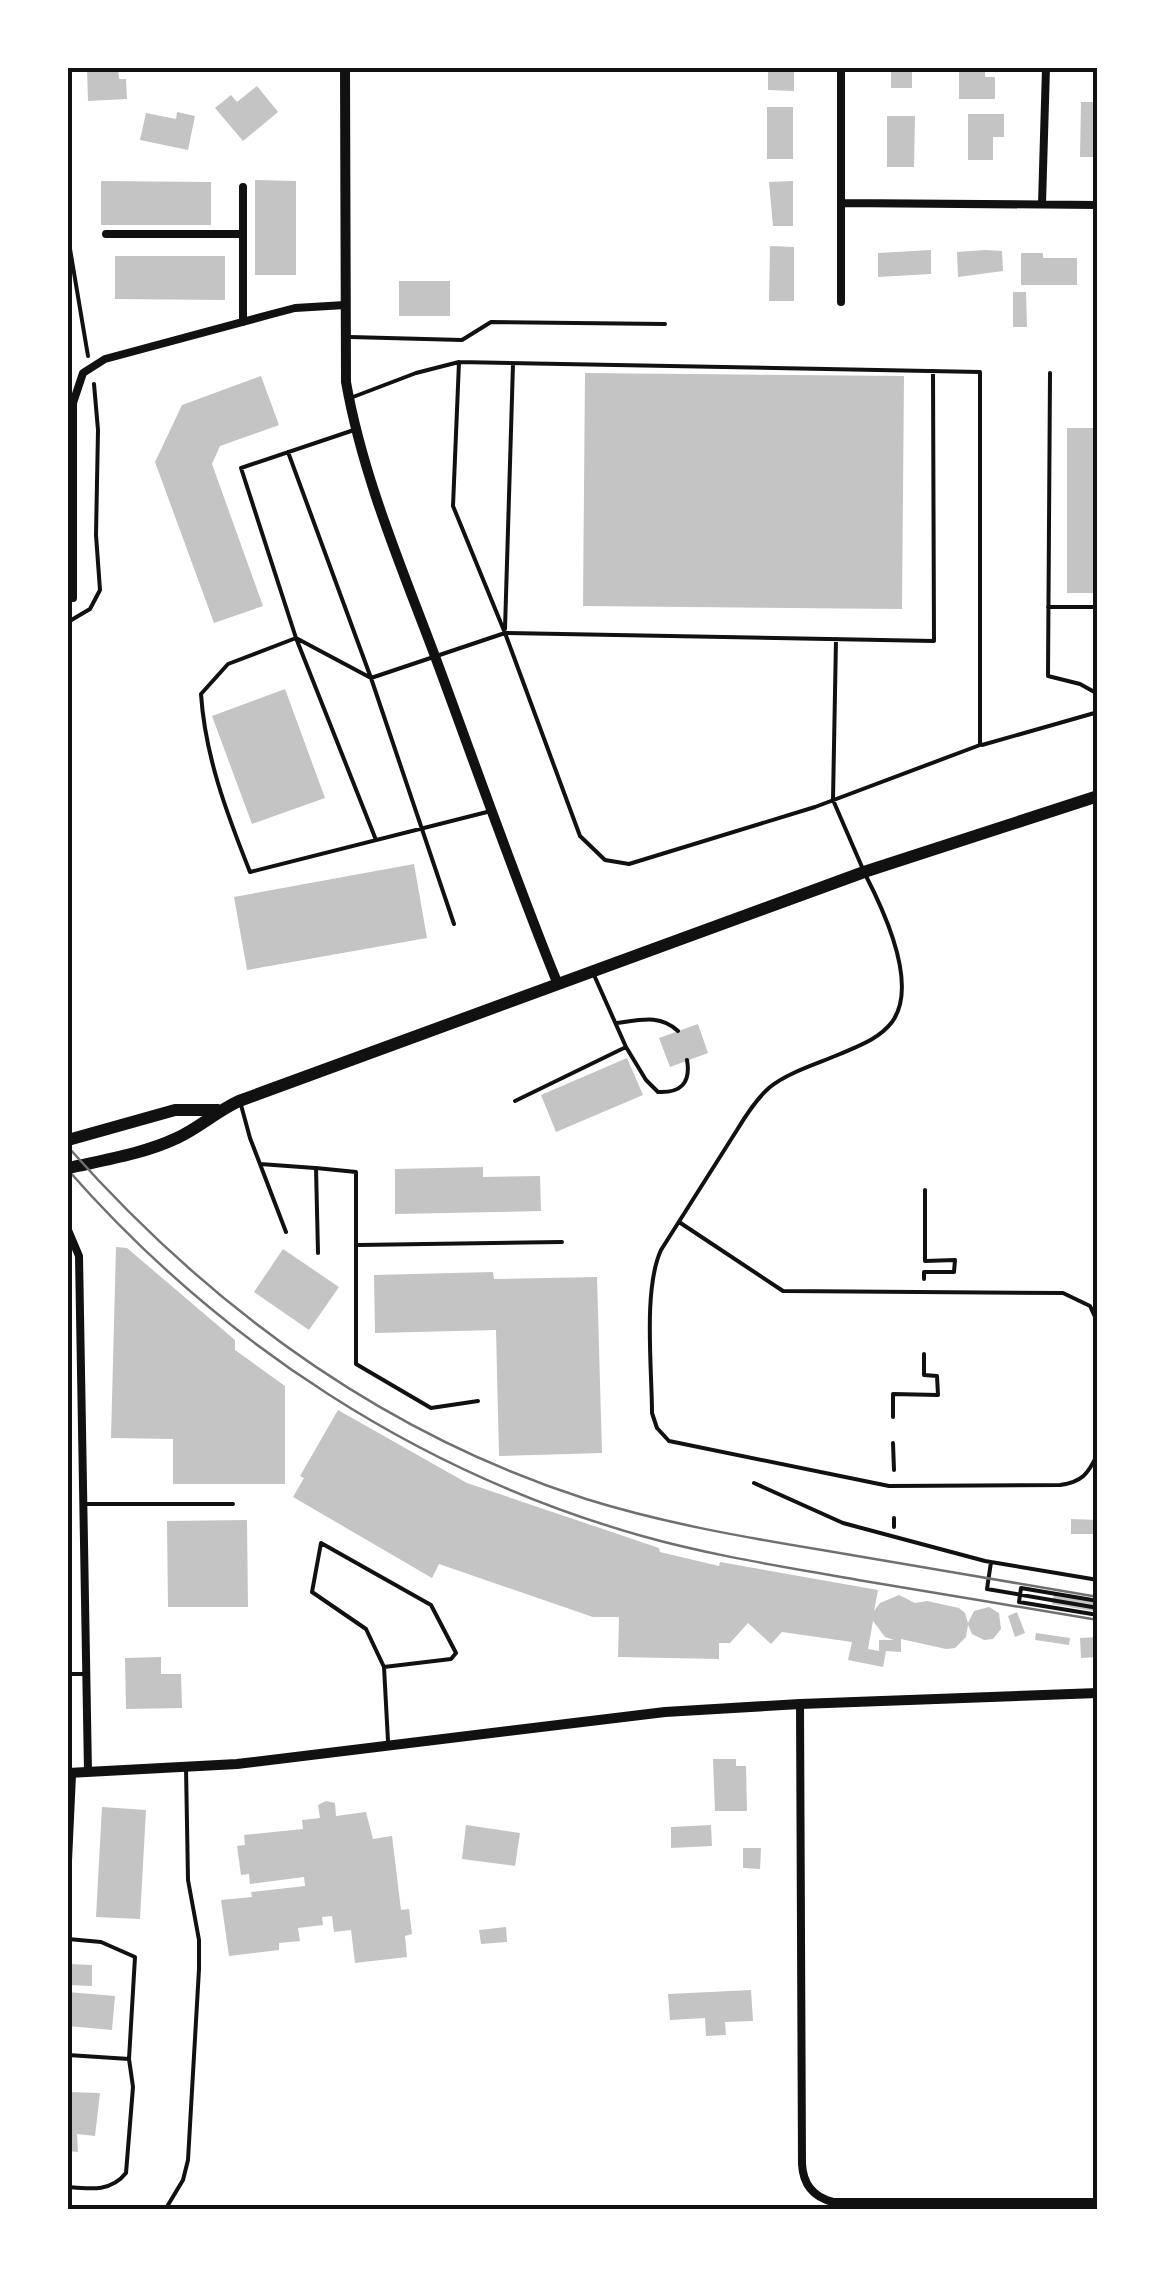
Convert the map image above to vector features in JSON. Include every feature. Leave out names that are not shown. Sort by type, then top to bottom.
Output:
[{"type":"main road","points":[[68,1168],[180,1138],[218,1110],[239,1101],[557,982],[864,872],[1098,796]]},
{"type":"main road","points":[[68,1140],[175,1110],[218,1110]]},
{"type":"street","points":[[345,68],[345,305],[349,398],[355,430],[366,469],[557,982]]},
{"type":"street","points":[[841,68],[841,302]]},
{"type":"street","points":[[1042,204],[1046,68]]},
{"type":"street","points":[[242,322],[243,187]]},
{"type":"street","points":[[842,204],[1098,205]]},
{"type":"street","points":[[106,234],[243,234]]},
{"type":"street","points":[[73,598],[70,430],[78,381],[90,367],[106,359],[295,308],[345,305]]},
{"type":"street","points":[[68,1230],[79,1256],[88,1772]]},
{"type":"street","points":[[71,1772],[238,1764],[665,1712],[1098,1693]]},
{"type":"street","points":[[800,1704],[802,2164],[810,2190],[833,2202],[1098,2202]]},
{"type":"lane","points":[[346,337],[462,340],[491,322],[665,324]]},
{"type":"lane","points":[[349,398],[459,362],[980,372],[980,745]]},
{"type":"lane","points":[[459,362],[453,506],[580,836],[605,860],[629,864],[833,800],[980,745],[1098,712]]},
{"type":"lane","points":[[505,633],[514,364]]},
{"type":"lane","points":[[492,810],[250,872],[224,808],[203,720],[201,694],[228,664],[296,638],[372,678],[505,633],[934,641],[933,371]]},
{"type":"lane","points":[[1050,374],[1048,676],[1080,684],[1098,694]]},
{"type":"lane","points":[[355,430],[241,468],[296,638],[376,840]]},
{"type":"lane","points":[[288,452],[372,678],[454,924]]},
{"type":"lane","points":[[1048,607],[1098,607]]},
{"type":"lane","points":[[679,1222],[784,1291],[1063,1293],[1090,1306],[1096,1319],[1096,1454],[1089,1473],[1072,1483],[1060,1484],[889,1486],[669,1441],[657,1428],[652,1413],[652,1286],[655,1265],[679,1222],[747,1113],[772,1085],[868,1041],[894,1019],[900,1002],[899,962],[882,906],[833,800],[836,639]]},
{"type":"lane","points":[[592,970],[626,1047],[658,1092],[685,1086],[690,1075],[687,1060]]},
{"type":"lane","points":[[615,1024],[649,1018],[668,1022],[678,1031]]},
{"type":"lane","points":[[515,1100],[626,1047]]},
{"type":"lane","points":[[239,1101],[286,1232]]},
{"type":"lane","points":[[260,1164],[356,1172],[356,1364],[431,1408],[478,1401]]},
{"type":"lane","points":[[316,1168],[318,1254]]},
{"type":"lane","points":[[358,1245],[562,1242]]},
{"type":"lane","points":[[82,1504],[233,1504]]},
{"type":"lane","points":[[384,1667],[451,1660],[456,1653],[431,1605],[321,1543],[312,1592],[366,1630],[384,1667],[388,1746]]},
{"type":"lane","points":[[68,1674],[85,1674]]},
{"type":"lane","points":[[165,2210],[183,2180],[188,2160],[199,1968],[187,1865],[186,1766]]},
{"type":"lane","points":[[68,1904],[71,1772]]},
{"type":"lane","points":[[68,1939],[101,1942],[135,1957],[129,2059],[134,2086],[126,2174],[104,2188],[68,2187]]},
{"type":"lane","points":[[68,2055],[129,2059]]},
{"type":"path","points":[[68,237],[98,430],[96,535],[100,590],[90,610],[68,622]]},
{"type":"path","points":[[924,1279],[924,1272],[954,1272],[955,1260],[925,1261],[925,1190]]},
{"type":"path","points":[[893,1417],[893,1394],[938,1395],[937,1376],[924,1376],[924,1354]]},
{"type":"path","points":[[893,1443],[894,1470]]},
{"type":"path","points":[[754,1483],[844,1524],[990,1562],[1098,1580]]},
{"type":"path","points":[[894,1518],[894,1527]]},
{"type":"path","points":[[990,1562],[987,1588],[1020,1594]]},
{"type":"path","points":[[1098,1605],[1022,1588],[1019,1602],[1098,1616]]},
{"type":"building","points":[[87,68],[118,68],[119,79],[126,79],[127,99],[88,101]]},
{"type":"building","points":[[768,68],[794,68],[794,91],[768,90]]},
{"type":"building","points":[[891,68],[912,68],[912,88],[891,88]]},
{"type":"building","points":[[959,68],[985,68],[985,77],[995,77],[995,99],[959,99]]},
{"type":"building","points":[[257,86],[278,112],[243,141],[215,108],[231,95],[237,102]]},
{"type":"building","points":[[1081,102],[1098,102],[1098,157],[1080,157]]},
{"type":"building","points":[[767,107],[793,107],[793,159],[767,159]]},
{"type":"building","points":[[177,112],[195,116],[188,150],[140,140],[146,113],[176,119]]},
{"type":"building","points":[[968,114],[1004,114],[1004,137],[993,137],[993,160],[968,160]]},
{"type":"building","points":[[887,116],[915,116],[914,167],[887,167]]},
{"type":"building","points":[[255,180],[296,181],[296,275],[255,275]]},
{"type":"building","points":[[101,181],[211,182],[211,225],[101,225]]},
{"type":"building","points":[[793,181],[793,226],[773,226],[769,182]]},
{"type":"building","points":[[770,246],[794,247],[794,301],[769,301]]},
{"type":"building","points":[[931,250],[931,274],[878,277],[878,253]]},
{"type":"building","points":[[1002,251],[1003,271],[958,277],[957,252]]},
{"type":"building","points":[[1021,253],[1043,253],[1043,258],[1077,258],[1077,285],[1021,285]]},
{"type":"building","points":[[115,256],[225,256],[225,300],[115,299]]},
{"type":"building","points":[[399,281],[450,281],[450,316],[399,316]]},
{"type":"building","points":[[1013,292],[1026,292],[1027,327],[1013,327]]},
{"type":"building","points":[[585,373],[904,376],[902,609],[583,606]]},
{"type":"building","points":[[261,376],[279,425],[220,446],[212,464],[263,606],[214,623],[155,462],[182,405]]},
{"type":"building","points":[[1067,428],[1098,428],[1098,593],[1067,593]]},
{"type":"building","points":[[285,689],[325,798],[252,824],[212,716]]},
{"type":"building","points":[[414,864],[427,938],[247,970],[234,897]]},
{"type":"building","points":[[698,1024],[708,1053],[670,1067],[659,1038]]},
{"type":"building","points":[[627,1058],[643,1095],[556,1132],[541,1095]]},
{"type":"building","points":[[483,1167],[483,1177],[540,1176],[541,1211],[395,1214],[395,1169]]},
{"type":"building","points":[[116,1247],[127,1248],[235,1340],[235,1350],[285,1386],[285,1484],[173,1484],[173,1439],[111,1438]]},
{"type":"building","points":[[283,1249],[339,1287],[309,1330],[254,1292]]},
{"type":"building","points":[[493,1272],[494,1279],[597,1277],[602,1453],[499,1456],[496,1330],[375,1333],[374,1275]]},
{"type":"building","points":[[338,1410],[467,1483],[659,1548],[660,1552],[719,1566],[720,1562],[878,1590],[874,1611],[880,1603],[899,1595],[915,1603],[927,1601],[959,1608],[968,1623],[974,1611],[989,1607],[999,1613],[1001,1629],[993,1639],[984,1640],[972,1634],[968,1625],[966,1637],[955,1648],[946,1649],[901,1639],[901,1652],[886,1651],[883,1667],[848,1660],[852,1642],[782,1632],[771,1644],[748,1623],[730,1643],[719,1643],[719,1659],[618,1657],[619,1617],[593,1617],[439,1564],[432,1578],[293,1497],[304,1478],[300,1476]],"holes":[[[873,1621],[885,1637],[894,1640],[879,1640],[879,1651],[868,1649]]]},
{"type":"building","points":[[1071,1519],[1098,1520],[1098,1534],[1071,1534]]},
{"type":"building","points":[[247,1520],[248,1607],[168,1607],[167,1521]]},
{"type":"building","points":[[1054,1594],[1098,1602],[1098,1612],[1052,1604]]},
{"type":"building","points":[[1017,1612],[1025,1633],[1015,1637],[1008,1616]]},
{"type":"building","points":[[1036,1633],[1070,1638],[1069,1645],[1035,1640]]},
{"type":"building","points":[[1098,1637],[1098,1657],[1081,1658],[1080,1638]]},
{"type":"building","points":[[161,1657],[161,1674],[181,1674],[182,1708],[126,1709],[125,1658]]},
{"type":"building","points":[[713,1759],[736,1759],[736,1766],[746,1766],[747,1811],[715,1811]]},
{"type":"building","points":[[326,1801],[335,1803],[336,1816],[366,1812],[373,1839],[392,1836],[401,1910],[409,1909],[412,1934],[405,1936],[407,1957],[355,1963],[351,1930],[334,1932],[332,1916],[322,1917],[323,1925],[298,1928],[300,1941],[279,1943],[279,1950],[229,1956],[221,1900],[305,1886],[304,1877],[250,1884],[249,1874],[241,1875],[237,1846],[245,1845],[244,1835],[303,1829],[302,1820],[320,1818],[318,1805]]},
{"type":"building","points":[[102,1807],[146,1810],[140,1919],[96,1917]]},
{"type":"building","points":[[466,1825],[520,1833],[515,1866],[462,1859]]},
{"type":"building","points":[[711,1825],[712,1846],[671,1848],[671,1827]]},
{"type":"building","points":[[743,1848],[761,1848],[760,1869],[743,1868]]},
{"type":"building","points":[[506,1927],[507,1942],[481,1944],[479,1930]]},
{"type":"building","points":[[68,1964],[92,1965],[92,1986],[68,1985]]},
{"type":"building","points":[[751,1990],[753,2021],[725,2022],[726,2035],[706,2036],[705,2018],[670,2020],[668,1994]]},
{"type":"building","points":[[68,1992],[115,1996],[112,2030],[68,2026]]},
{"type":"building","points":[[68,2092],[100,2093],[95,2136],[77,2134],[78,2152],[68,2151]]},
{"type":"tram line","points":[[68,1147],[180,1260],[303,1358],[369,1401],[439,1439],[511,1471],[586,1499],[703,1529],[1098,1597]]},
{"type":"tram line","points":[[68,1170],[127,1233],[190,1291],[258,1345],[328,1394],[402,1438],[480,1477],[560,1509],[696,1549],[1098,1620]]}]
